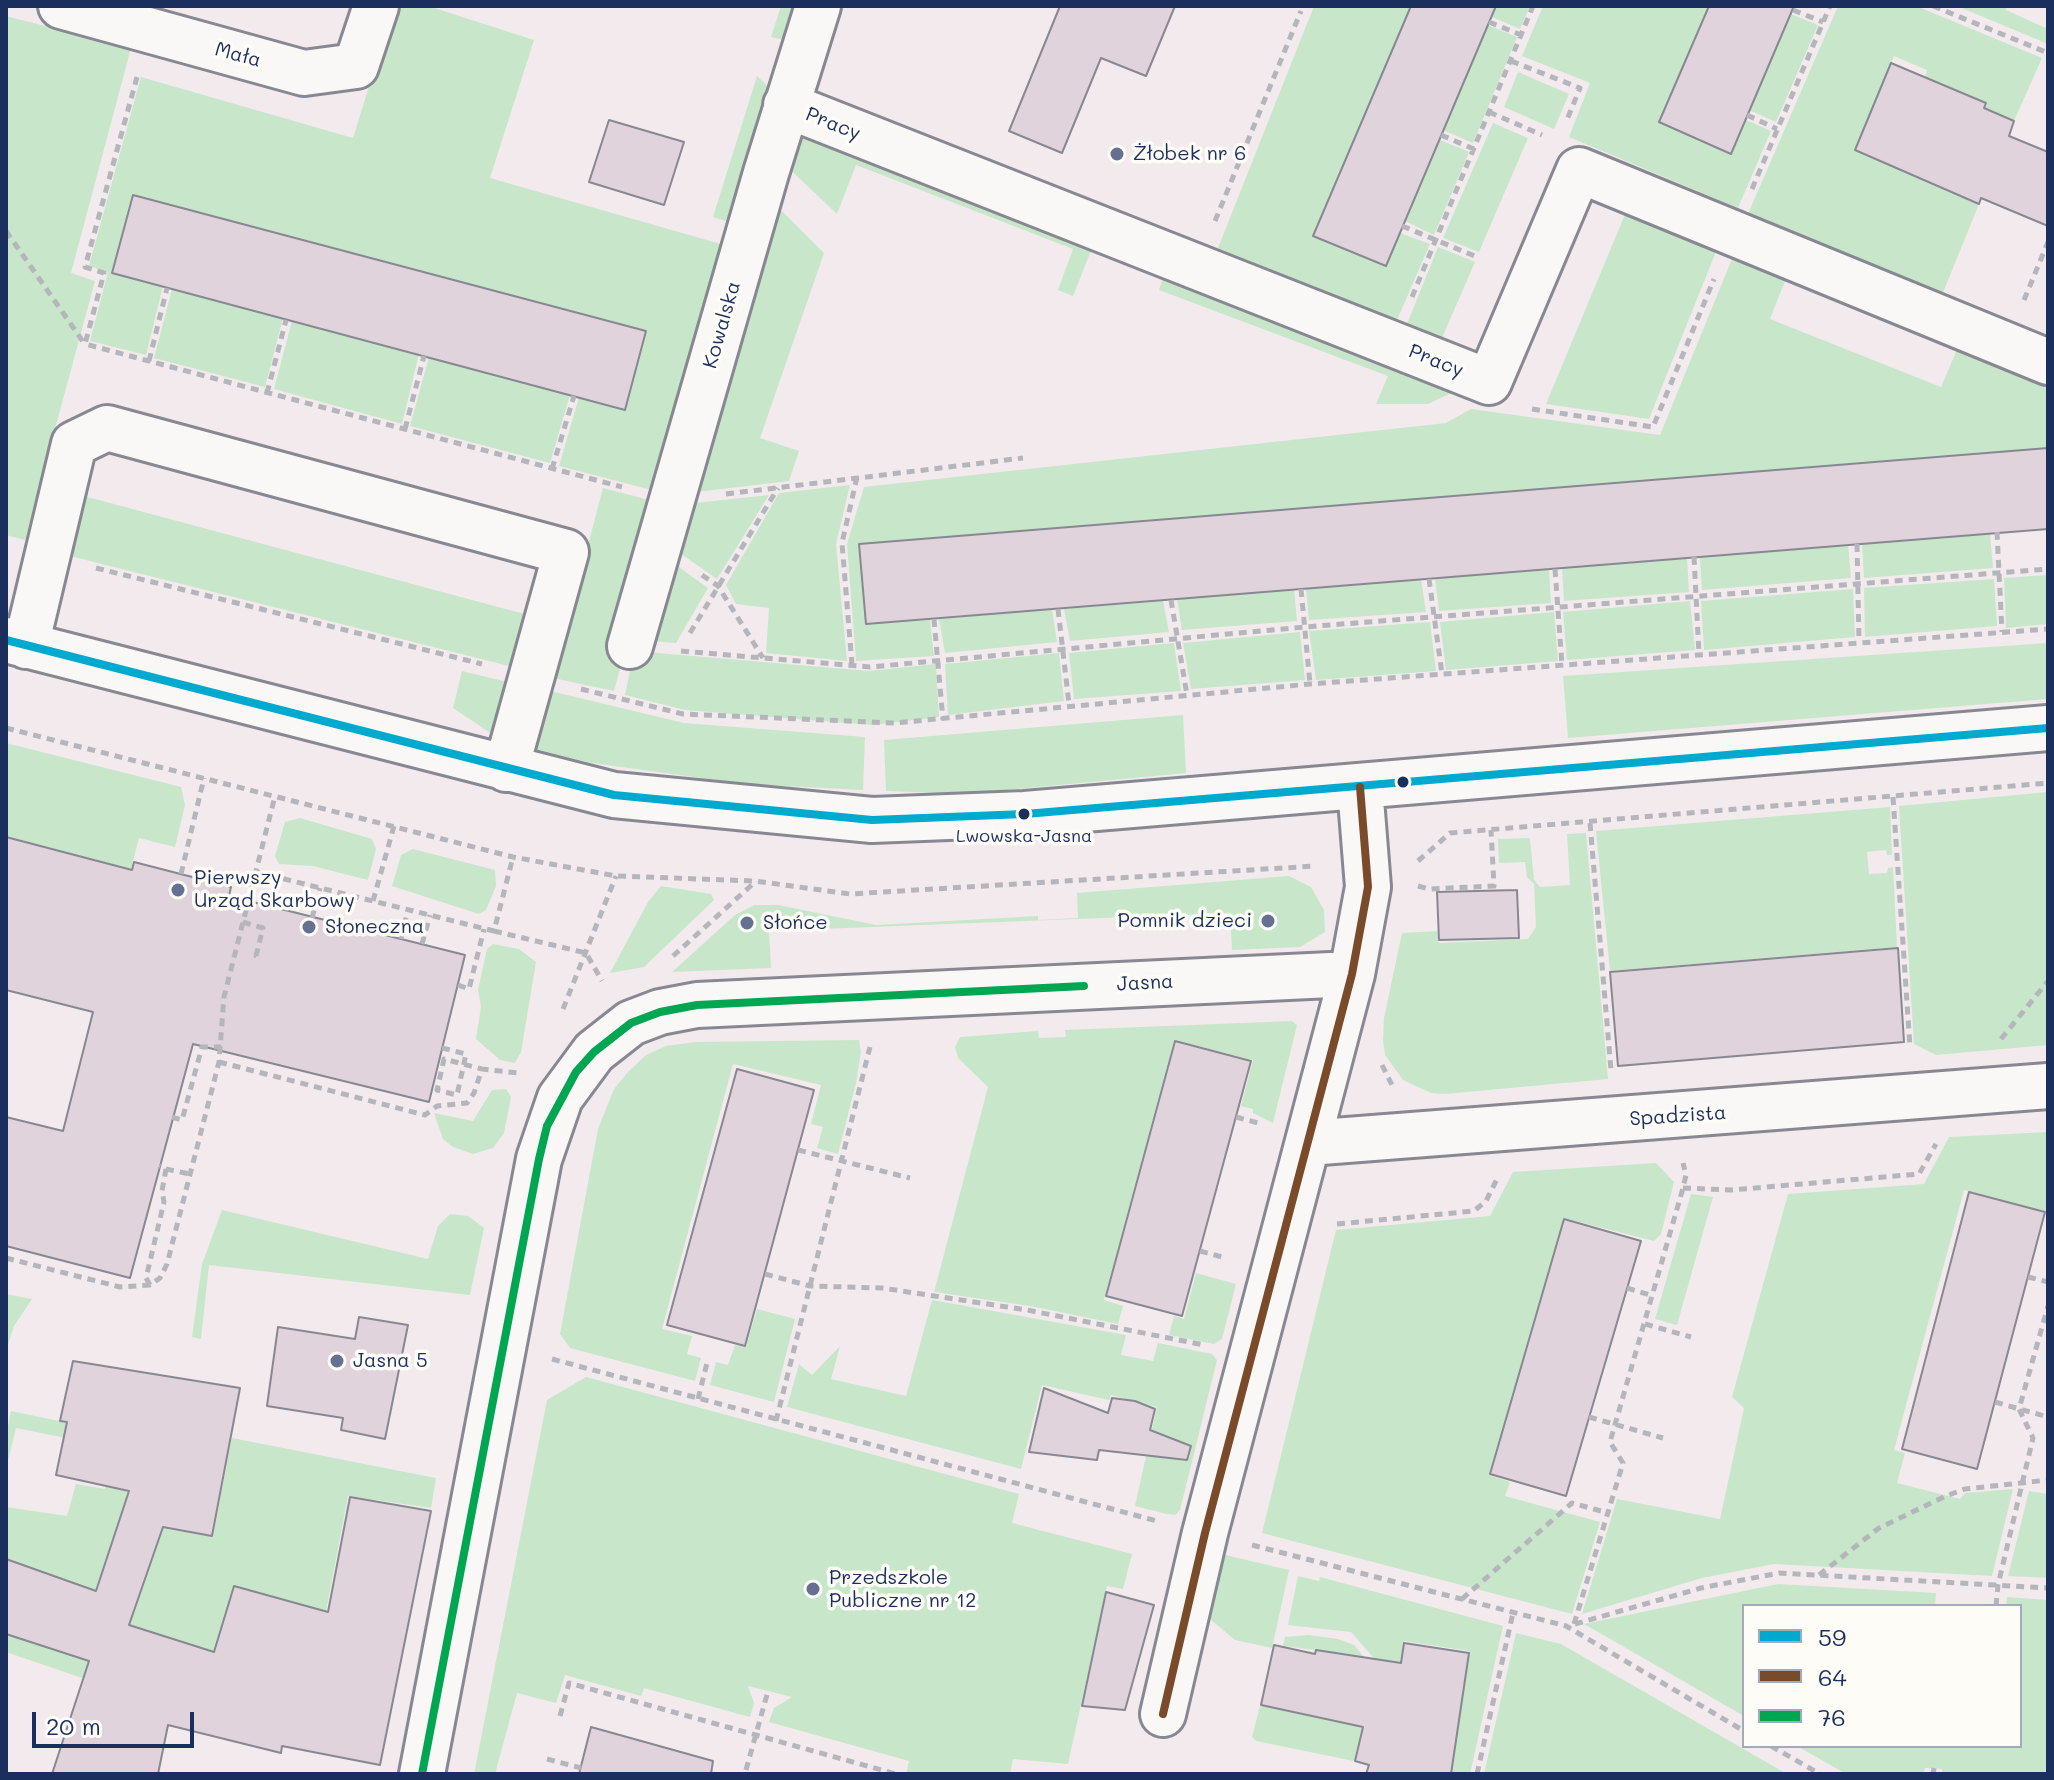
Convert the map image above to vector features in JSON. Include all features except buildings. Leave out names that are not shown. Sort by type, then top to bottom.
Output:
[{"type":"street","name":"Mała","points":[[61,6],[304,73],[356,66],[376,6]]},
{"type":"street","name":"Kowalska","points":[[630,646],[786,105],[818,6]]},
{"type":"street","name":"Pracy","points":[[786,105],[1489,382],[1579,170],[2048,362]]},
{"type":"street","points":[[506,769],[566,552],[107,428],[74,444],[47,556],[16,643],[506,769],[614,795],[872,820],[1025,814],[2048,728]]},
{"type":"street","points":[[1163,1714],[1205,1533],[1352,974],[1368,887],[1360,787]]},
{"type":"street","name":"Jasna","points":[[422,1774],[547,1126],[576,1072],[594,1052],[631,1023],[660,1012],[697,1005],[1352,974]]},
{"type":"street","name":"Spadzista","points":[[1308,1143],[2048,1086]]},
{"type":"path","points":[[1406,312],[1533,6]]},
{"type":"path","points":[[1750,194],[1830,6]]},
{"type":"path","points":[[1933,6],[2048,53]]},
{"type":"path","points":[[1793,10],[1823,22]]},
{"type":"path","points":[[1210,235],[1301,11]]},
{"type":"path","points":[[1489,22],[1521,35]]},
{"type":"path","points":[[85,344],[104,273],[85,267],[149,31]]},
{"type":"path","points":[[1511,61],[1580,88],[1564,128]]},
{"type":"path","points":[[1747,115],[1777,129]]},
{"type":"path","points":[[1441,135],[1474,149]]},
{"type":"path","points":[[1402,226],[1477,257]]},
{"type":"path","points":[[6,231],[85,344],[672,500],[1023,458]]},
{"type":"path","points":[[2021,306],[2048,242]]},
{"type":"path","points":[[1517,407],[1653,427],[1716,273]]},
{"type":"path","points":[[149,361],[167,288]]},
{"type":"path","points":[[267,393],[286,320]]},
{"type":"path","points":[[405,429],[424,356]]},
{"type":"path","points":[[552,469],[574,396]]},
{"type":"path","points":[[852,665],[842,543],[857,477]]},
{"type":"path","points":[[679,651],[778,488]]},
{"type":"path","points":[[1997,532],[2002,632]]},
{"type":"path","points":[[1857,544],[1859,641]]},
{"type":"path","points":[[47,556],[683,714],[894,723],[1069,704],[1310,684],[2048,629]]},
{"type":"path","points":[[1694,557],[1699,654]]},
{"type":"path","points":[[1555,569],[1562,665]]},
{"type":"path","points":[[630,646],[870,667],[1304,627],[2048,569]]},
{"type":"path","points":[[1429,579],[1442,674]]},
{"type":"path","points":[[718,586],[763,658]]},
{"type":"path","points":[[1301,589],[1310,684]]},
{"type":"path","points":[[1171,600],[1187,695]]},
{"type":"path","points":[[1058,609],[1069,704]]},
{"type":"path","points":[[934,619],[943,720]]},
{"type":"path","points":[[181,874],[204,778]]},
{"type":"path","points":[[1450,833],[2048,783]]},
{"type":"path","points":[[6,1258],[120,1287],[150,1285],[160,1278],[167,1264],[219,1062],[224,997],[275,796]]},
{"type":"path","points":[[1893,797],[1910,1049]]},
{"type":"path","points":[[1590,823],[1612,1072]]},
{"type":"path","points":[[373,901],[394,826]]},
{"type":"path","points":[[1409,884],[1429,889],[1494,886],[1491,830]]},
{"type":"path","points":[[494,931],[513,857]]},
{"type":"path","points":[[1414,873],[1418,861]]},
{"type":"path","points":[[256,872],[586,953],[606,988]]},
{"type":"path","points":[[559,1019],[616,876]]},
{"type":"path","points":[[312,918],[320,888]]},
{"type":"path","points":[[401,939],[408,910]]},
{"type":"path","points":[[422,944],[430,915]]},
{"type":"path","points":[[243,922],[263,928],[256,956],[261,958]]},
{"type":"path","points":[[458,985],[469,989],[484,929]]},
{"type":"path","points":[[1995,1047],[2048,981]]},
{"type":"path","points":[[776,1421],[871,1043]]},
{"type":"path","points":[[172,1117],[182,1120],[202,1047],[221,1047]]},
{"type":"path","points":[[442,1048],[466,1054],[463,1068],[457,1095],[437,1090],[444,1059],[457,1062],[469,1065],[482,1069],[531,1075]]},
{"type":"path","points":[[1381,1061],[1392,1085],[1399,1089]]},
{"type":"path","points":[[219,1062],[425,1115],[437,1106],[467,1103],[482,1069]]},
{"type":"path","points":[[1683,1188],[1731,1190],[1919,1174],[1937,1141]]},
{"type":"path","points":[[798,1150],[910,1178]]},
{"type":"path","points":[[1574,1624],[1623,1463],[1610,1442],[1683,1188],[1684,1164],[1678,1158]]},
{"type":"path","points":[[159,1166],[190,1174]]},
{"type":"path","points":[[150,1285],[146,1278],[164,1202],[166,1169]]},
{"type":"path","points":[[1286,1229],[1474,1211],[1486,1201],[1498,1177]]},
{"type":"path","points":[[765,1274],[810,1286],[882,1288],[1027,1310],[1252,1356]]},
{"type":"path","points":[[2028,1277],[2048,1282]]},
{"type":"path","points":[[1627,1288],[1653,1296]]},
{"type":"path","points":[[1996,1604],[2033,1438],[2019,1409],[2048,1306]]},
{"type":"path","points":[[1645,1324],[1691,1337]]},
{"type":"path","points":[[505,1350],[547,1358],[776,1421],[1566,1626],[1742,1730]]},
{"type":"path","points":[[698,1399],[708,1359]]},
{"type":"path","points":[[1995,1402],[2048,1417]]},
{"type":"path","points":[[1589,1417],[1663,1438]]},
{"type":"path","points":[[1818,1575],[1879,1528],[1946,1496],[1965,1489],[2048,1480]]},
{"type":"path","points":[[1461,1600],[1572,1503],[1608,1513]]},
{"type":"path","points":[[1566,1626],[1701,1588],[1779,1573],[2048,1588]]},
{"type":"path","points":[[1477,1774],[1513,1613]]},
{"type":"path","points":[[560,1716],[569,1683],[897,1774]]},
{"type":"path","points":[[746,1770],[768,1691]]},
{"type":"path","points":[[1774,1748],[1820,1774]]},
{"type":"path","points":[[547,1759],[581,1768]]},
{"type":"green space","points":[[394,6],[428,6],[534,40],[490,178],[738,249],[667,494],[559,466],[579,397],[645,331],[133,195],[112,273],[163,286],[146,355],[90,341],[108,272],[89,266],[141,77],[353,138]]},
{"type":"green space","points":[[781,6],[811,6],[799,43],[771,37]]},
{"type":"green space","points":[[1314,6],[1411,6],[1313,235],[1385,266],[1400,233],[1430,244],[1397,320],[1218,248]]},
{"type":"green space","points":[[1496,6],[1530,6],[1520,29],[1492,17]]},
{"type":"green space","points":[[1543,6],[1709,6],[1659,122],[1731,153],[1746,120],[1771,131],[1738,208],[1569,137],[1590,83],[1522,56]]},
{"type":"green space","points":[[1838,6],[1916,6],[2042,58],[2014,121],[1984,108],[1986,102],[1925,77],[1927,70],[1894,56],[1855,150],[1979,204],[1942,295],[1748,214]]},
{"type":"green space","points":[[1957,6],[2007,6],[2006,10],[2048,29],[2048,44]]},
{"type":"green space","points":[[1791,14],[1818,25],[1776,122],[1749,110]]},
{"type":"green space","points":[[6,16],[131,48],[71,273],[95,281],[25,540],[6,535]]},
{"type":"green space","points":[[1488,25],[1517,37],[1473,143],[1443,130]]},
{"type":"green space","points":[[1518,72],[1569,94],[1554,129],[1504,107]]},
{"type":"green space","points":[[757,76],[781,99],[742,226],[713,217]]},
{"type":"green space","points":[[1493,123],[1528,138],[1479,252],[1443,238]]},
{"type":"green space","points":[[812,132],[1092,248],[1073,296],[1058,290],[1073,249],[856,165],[837,214],[782,162],[800,134]]},
{"type":"green space","points":[[1440,140],[1469,152],[1434,235],[1405,221]]},
{"type":"green space","points":[[768,197],[824,253],[760,438],[799,451],[789,481],[680,494]]},
{"type":"green space","points":[[1626,212],[1717,249],[1649,419],[1546,404]]},
{"type":"green space","points":[[1438,247],[1475,262],[1442,338],[1407,324]]},
{"type":"green space","points":[[1734,254],[1787,276],[1770,319],[1941,387],[1959,345],[2047,380],[2047,448],[859,544],[866,624],[930,620],[934,656],[856,661],[847,544],[864,487],[1446,423],[1471,409],[1660,435]]},
{"type":"green space","points":[[1164,275],[1468,385],[1428,404],[1376,404],[1388,376],[1159,290]]},
{"type":"green space","points":[[172,289],[283,318],[265,387],[154,358]]},
{"type":"green space","points":[[292,321],[419,354],[402,424],[274,389]]},
{"type":"green space","points":[[429,357],[570,395],[550,463],[410,426]]},
{"type":"green space","points":[[850,485],[836,544],[847,661],[766,653],[769,608],[736,604],[726,585],[779,493]]},
{"type":"green space","points":[[603,488],[665,504],[614,691],[539,675],[567,625]]},
{"type":"green space","points":[[69,492],[543,619],[529,671],[54,552]]},
{"type":"green space","points":[[769,495],[717,579],[664,542],[676,505]]},
{"type":"green space","points":[[1990,533],[1993,568],[1864,578],[1862,543]]},
{"type":"green space","points":[[1848,544],[1851,578],[1702,590],[1700,557]]},
{"type":"green space","points":[[662,555],[708,588],[676,643],[640,640]]},
{"type":"green space","points":[[1687,557],[1689,592],[1564,601],[1562,568]]},
{"type":"green space","points":[[1549,570],[1551,603],[1439,611],[1435,578]]},
{"type":"green space","points":[[2048,575],[2048,624],[2006,628],[2004,578]]},
{"type":"green space","points":[[1421,579],[1426,612],[1309,620],[1306,589]]},
{"type":"green space","points":[[1994,579],[1997,626],[1865,637],[1864,588]]},
{"type":"green space","points":[[1294,589],[1297,621],[1182,630],[1177,599]]},
{"type":"green space","points":[[1853,589],[1855,637],[1704,650],[1701,601]]},
{"type":"green space","points":[[1163,601],[1169,632],[1070,641],[1064,609]]},
{"type":"green space","points":[[1690,601],[1695,650],[1567,660],[1563,612]]},
{"type":"green space","points":[[1052,609],[1057,642],[945,653],[939,619]]},
{"type":"green space","points":[[1554,612],[1558,661],[1446,670],[1440,622]]},
{"type":"green space","points":[[1430,622],[1436,671],[1316,680],[1309,631]]},
{"type":"green space","points":[[1300,632],[1305,680],[1191,689],[1183,643]]},
{"type":"green space","points":[[1174,643],[1181,691],[1074,699],[1069,653]]},
{"type":"green space","points":[[2048,643],[2048,699],[1568,738],[1563,676]]},
{"type":"green space","points":[[634,651],[869,671],[936,664],[939,717],[873,725],[685,710],[625,695]]},
{"type":"green space","points":[[1059,653],[1064,701],[948,715],[945,664]]},
{"type":"green space","points":[[462,671],[516,684],[501,740],[453,708]]},
{"type":"green space","points":[[538,688],[684,723],[865,737],[863,790],[745,784],[592,763],[522,746]]},
{"type":"green space","points":[[1183,715],[1186,773],[965,794],[886,791],[884,740]]},
{"type":"green space","points":[[6,743],[181,787],[185,805],[175,847],[139,838],[131,869],[6,837]]},
{"type":"green space","points":[[2048,792],[2048,1045],[1936,1055],[1914,1044],[1899,806]]},
{"type":"green space","points":[[1890,807],[1892,855],[1887,855],[1886,850],[1867,852],[1869,874],[1887,873],[1888,868],[1893,867],[1897,947],[1610,971],[1596,831]]},
{"type":"green space","points":[[300,818],[372,839],[376,849],[368,880],[313,866],[279,864],[275,856],[285,822]]},
{"type":"green space","points":[[1586,833],[1608,1079],[1445,1094],[1431,1093],[1403,1080],[1385,1055],[1383,1040],[1384,1018],[1402,933],[1438,931],[1439,943],[1528,939],[1536,927],[1534,884],[1527,877],[1525,862],[1499,863],[1498,839],[1530,838],[1534,880],[1540,887],[1570,885],[1567,834]]},
{"type":"green space","points":[[413,849],[495,870],[496,886],[486,910],[479,914],[392,886],[401,855]]},
{"type":"green space","points":[[1289,876],[1311,887],[1324,910],[1325,932],[1300,947],[1232,950],[1230,913],[769,931],[771,968],[672,972],[735,915],[754,905],[778,905],[876,925],[1038,916],[1038,920],[1078,918],[1077,893]]},
{"type":"green space","points":[[661,886],[711,894],[714,900],[644,967],[610,973],[648,902]]},
{"type":"green space","points":[[493,944],[519,949],[536,962],[521,1052],[515,1063],[500,1060],[476,1039],[481,1007],[478,990],[487,949]]},
{"type":"green space","points":[[1292,1021],[1297,1025],[1273,1123],[1253,1113],[1253,1109],[1241,1106],[1253,1060],[1174,1040],[1104,1300],[1123,1306],[1118,1324],[1030,1306],[934,1292],[988,1087],[958,1058],[955,1047],[960,1037],[1038,1031],[1039,1038],[1066,1037],[1065,1030]]},
{"type":"green space","points":[[859,1040],[861,1052],[856,1083],[838,1154],[817,1148],[823,1127],[811,1124],[821,1085],[733,1064],[662,1329],[692,1336],[687,1354],[701,1358],[695,1381],[570,1348],[560,1334],[598,1129],[614,1089],[628,1072],[646,1055],[666,1046],[695,1042]]},
{"type":"green space","points":[[506,1089],[511,1097],[504,1133],[493,1148],[473,1154],[453,1147],[443,1139],[434,1113],[473,1121],[492,1090]]},
{"type":"green space","points":[[2048,1132],[2048,1212],[1964,1190],[1894,1450],[1905,1453],[1897,1483],[1960,1499],[1965,1493],[2013,1489],[1992,1576],[1774,1564],[1702,1578],[1582,1614],[1617,1499],[1720,1519],[1744,1408],[1732,1397],[1788,1194],[1924,1184],[1949,1137]]},
{"type":"green space","points":[[1656,1163],[1674,1182],[1661,1234],[1654,1241],[1564,1218],[1489,1475],[1510,1482],[1505,1496],[1600,1522],[1572,1614],[1262,1533],[1336,1230],[1490,1216],[1513,1172]]},
{"type":"green space","points":[[1691,1194],[1713,1197],[1677,1325],[1655,1319]]},
{"type":"green space","points":[[222,1210],[428,1259],[438,1226],[450,1214],[468,1216],[484,1228],[470,1295],[209,1265],[201,1339],[192,1337],[202,1264]]},
{"type":"green space","points":[[1196,1273],[1236,1284],[1222,1339],[1214,1344],[1169,1335],[1174,1316],[1184,1319]]},
{"type":"green space","points":[[6,1294],[32,1299],[14,1326],[6,1351]]},
{"type":"green space","points":[[932,1300],[1126,1335],[1121,1355],[1153,1361],[1158,1343],[1212,1354],[1217,1360],[1180,1510],[1175,1515],[1135,1506],[1157,1407],[1111,1395],[1109,1400],[1042,1385],[1021,1469],[787,1407],[799,1364],[812,1375],[840,1346],[831,1379],[906,1396]]},
{"type":"green space","points":[[757,1309],[795,1319],[774,1402],[710,1385],[716,1362],[728,1365],[735,1345],[746,1347]]},
{"type":"green space","name":"Przedszkole Publiczne nr 12","points":[[586,1377],[1019,1494],[1012,1523],[1132,1554],[1123,1589],[1107,1586],[1068,1764],[1013,1759],[1010,1774],[906,1774],[909,1761],[769,1722],[774,1708],[792,1697],[748,1686],[754,1703],[750,1717],[644,1688],[641,1696],[565,1675],[556,1703],[517,1693],[495,1774],[474,1774],[547,1400]]},
{"type":"green space","points":[[11,1411],[97,1429],[188,1429],[167,1528],[213,1537],[232,1438],[436,1478],[431,1508],[348,1496],[316,1664],[330,1668],[312,1752],[285,1746],[195,1700],[187,1730],[121,1714],[126,1693],[6,1652],[6,1507],[67,1516],[76,1484],[105,1489],[110,1447],[16,1428],[6,1469],[6,1436]]},
{"type":"green space","points":[[2029,1491],[2048,1494],[2048,1578],[2008,1576]]},
{"type":"green space","points":[[1217,1553],[1289,1570],[1272,1648],[1235,1640],[1210,1619],[1206,1612]]},
{"type":"green space","points":[[1298,1576],[1319,1581],[1320,1577],[1503,1626],[1470,1774],[1450,1774],[1469,1651],[1404,1641],[1400,1662],[1379,1664],[1351,1632],[1288,1625]]},
{"type":"green space","points":[[1778,1584],[1936,1593],[1935,1604],[1742,1604],[1742,1715],[1584,1624]]},
{"type":"green space","points":[[2007,1597],[2048,1600],[2048,1774],[1942,1774],[1942,1769],[1925,1768],[1923,1774],[1846,1774],[1800,1748],[2022,1748],[2022,1604],[2006,1604]]},
{"type":"green space","points":[[1516,1633],[1561,1644],[1787,1774],[1484,1774]]},
{"type":"green space","points":[[1309,1635],[1354,1645],[1374,1669],[1343,1699],[1349,1654],[1283,1646],[1285,1637]]},
{"type":"green space","points":[[1260,1706],[1363,1724],[1354,1761],[1256,1741],[1252,1737]]},
{"type":"transit line","name":"59","points":[[6,640],[614,795],[872,820],[1025,814],[2048,728]]},
{"type":"transit line","name":"64","points":[[1163,1714],[1205,1533],[1352,974],[1368,887],[1360,787]]},
{"type":"transit line","name":"76","points":[[422,1774],[539,1159],[547,1126],[576,1072],[594,1052],[631,1023],[660,1012],[697,1005],[1084,986]]},
{"type":"place","name":"Żłobek nr 6","points":[[1117,154]]},
{"type":"place","name":"Lwowska-Jasna","points":[[1024,814]]},
{"type":"place","name":"Pierwszy Urząd Skarbowy","points":[[178,890]]},
{"type":"place","name":"Pomnik dzieci","points":[[1268,921]]},
{"type":"place","name":"Słońce","points":[[747,923]]},
{"type":"place","name":"Słoneczna","points":[[309,927]]},
{"type":"place","name":"Jasna 5","points":[[337,1361]]},
{"type":"place","name":"Przedszkole Publiczne nr 12","points":[[813,1589]]}]
